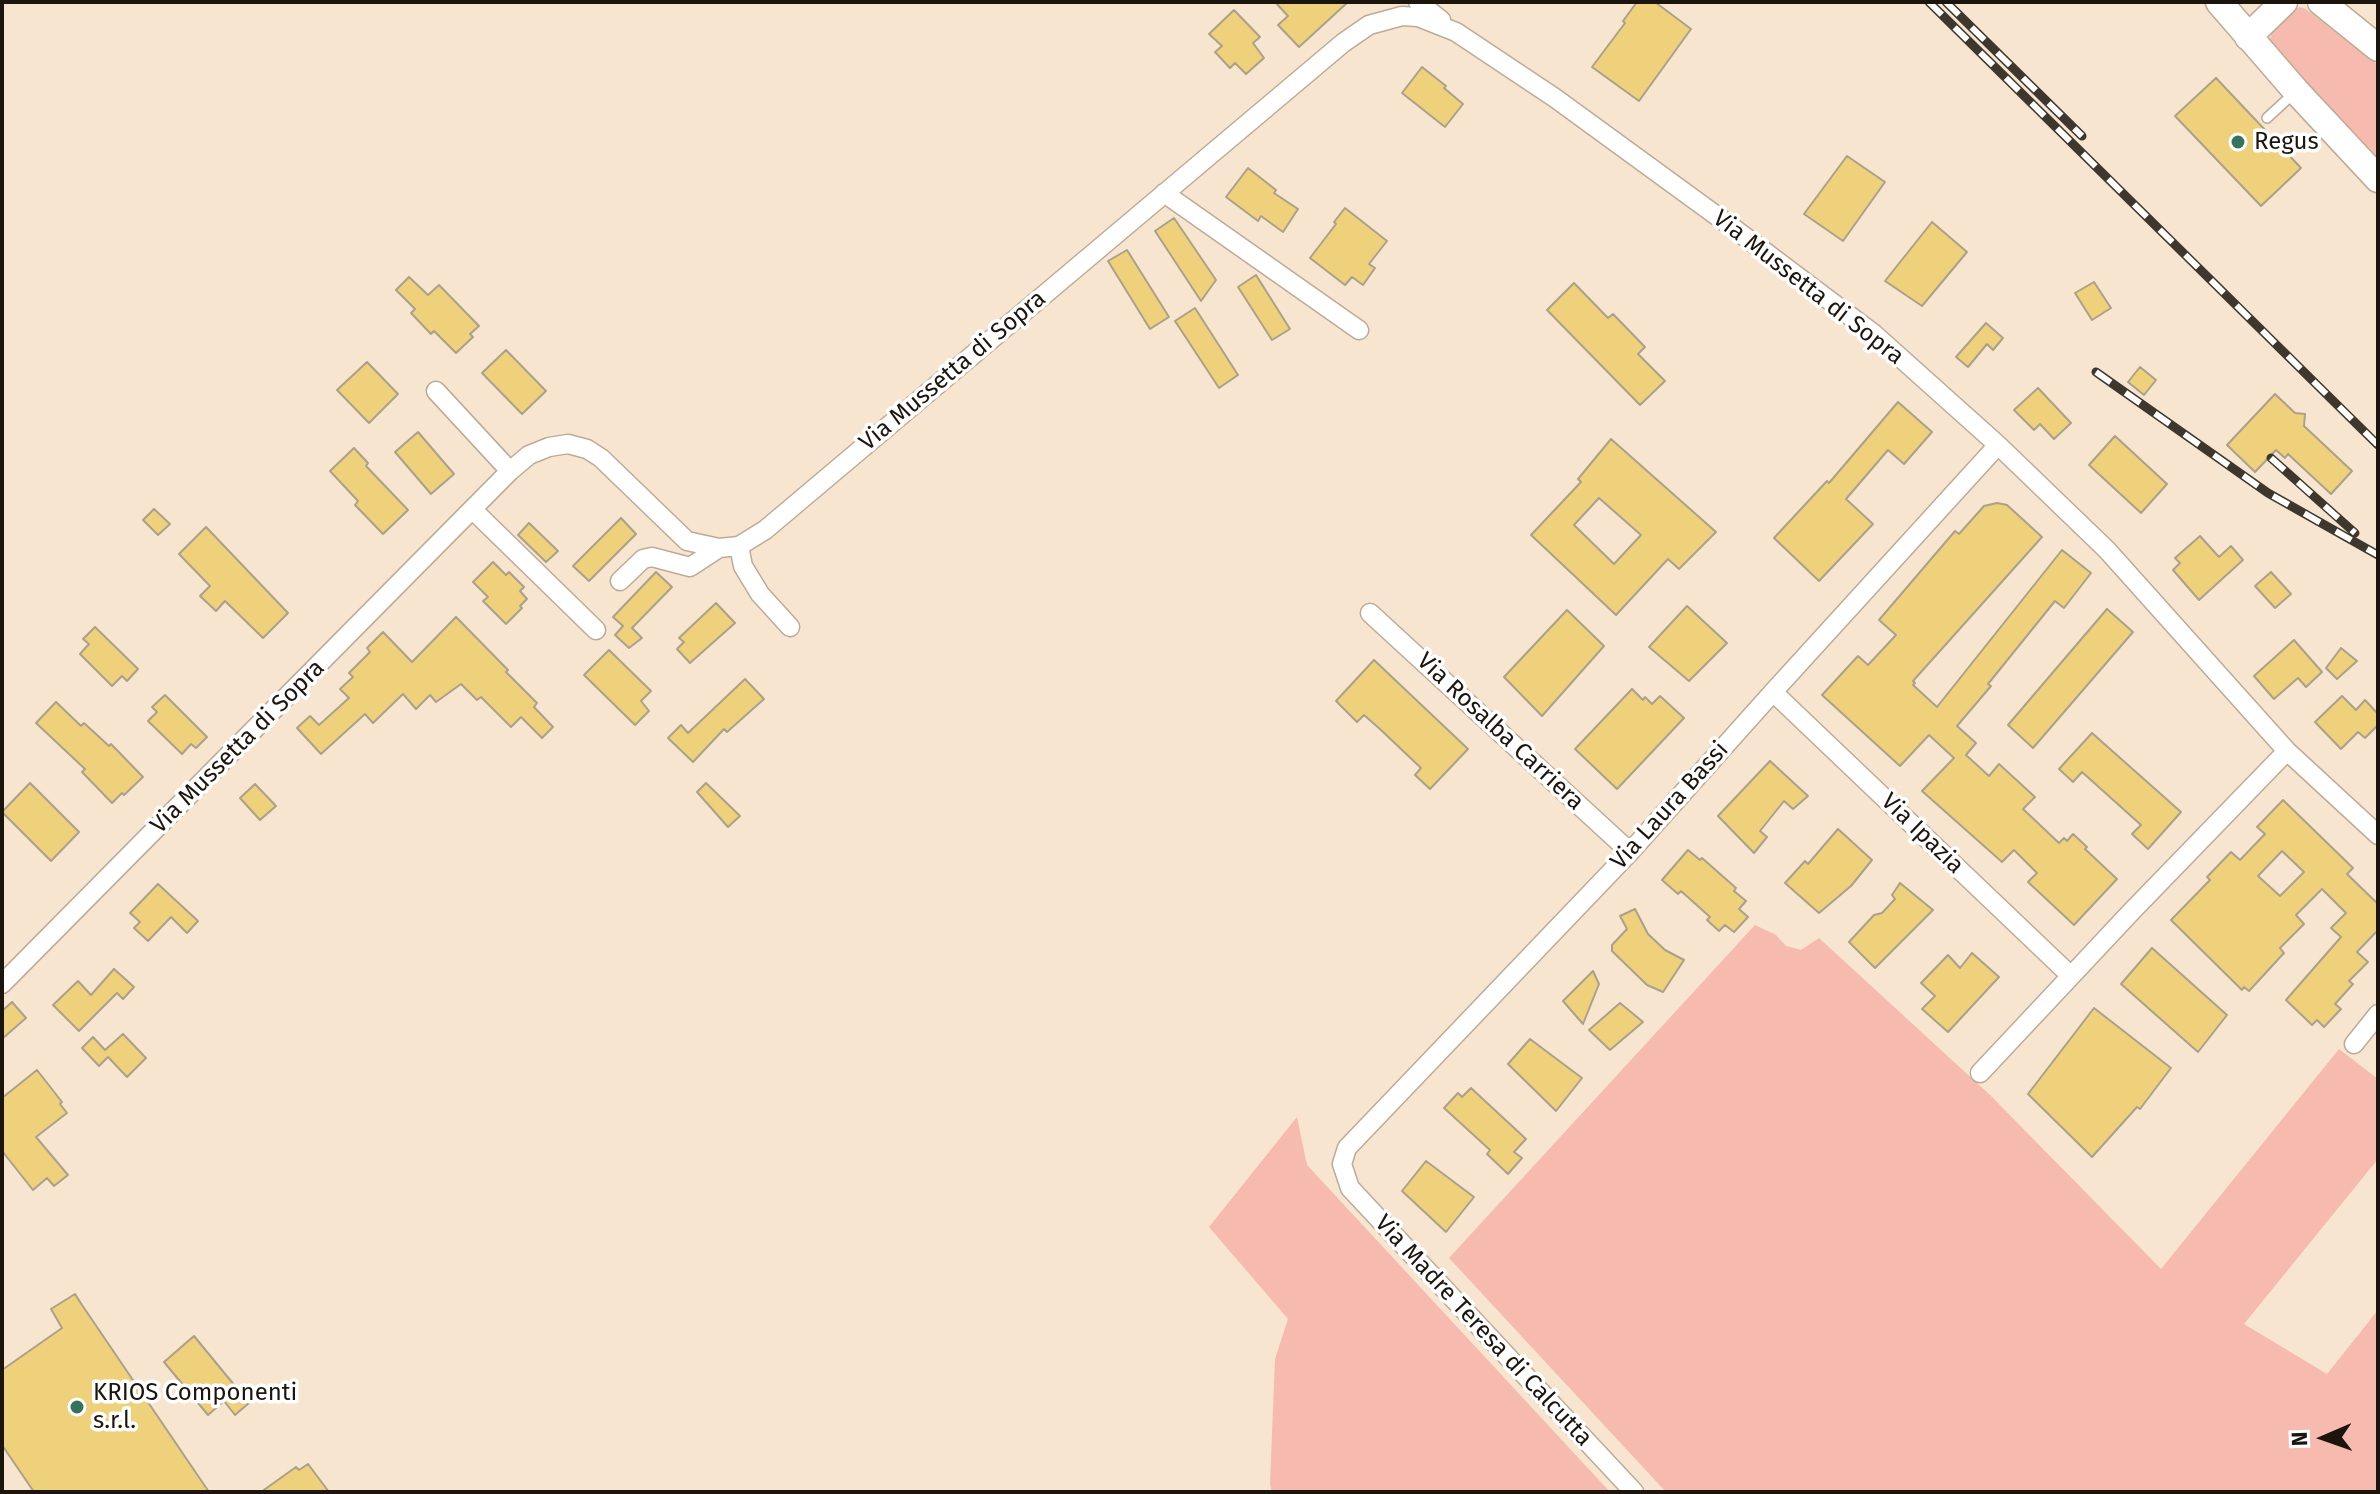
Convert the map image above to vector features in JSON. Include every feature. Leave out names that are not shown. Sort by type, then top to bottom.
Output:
[{"type":"street","points":[[1418,2],[1456,32]]},
{"type":"street","points":[[2219,2],[2378,179]]},
{"type":"street","points":[[2248,37],[2284,2]]},
{"type":"street","points":[[2321,2],[2378,48]]},
{"type":"street","name":"Via Mussetta di Sopra","points":[[2,984],[529,455],[568,444],[587,449],[610,466],[687,541],[719,548],[739,546],[765,530],[1343,43],[1369,25],[1402,16],[1418,17],[1456,32],[1601,131],[1874,334],[1998,445],[2107,550],[2287,751],[2378,835]]},
{"type":"street","points":[[1164,193],[1359,330]]},
{"type":"street","points":[[436,391],[510,471]]},
{"type":"street","name":"Via Laura Bassi","points":[[1342,1164],[1347,1148],[1630,852],[1998,445]]},
{"type":"street","points":[[473,510],[596,630]]},
{"type":"street","points":[[739,546],[743,566],[760,594],[790,627]]},
{"type":"street","name":"Via Mussetta di Sopra","points":[[620,581],[643,559],[652,557],[690,567],[719,548]]},
{"type":"street","name":"Via Rosalba Carriera","points":[[1370,613],[1630,852]]},
{"type":"street","name":"Via Ipazia","points":[[1773,692],[2071,976]]},
{"type":"street","points":[[1980,1073],[2287,751]]},
{"type":"street","points":[[2354,1044],[2378,1014]]},
{"type":"street","name":"Via Madre Teresa di Calcutta","points":[[1342,1164],[1350,1188],[1634,1492]]},
{"type":"lane","points":[[2267,118],[2296,91]]},
{"type":"shaded area","points":[[2300,7],[2378,65],[2378,162],[2269,42],[2272,33],[2291,11]]},
{"type":"shaded area","points":[[1755,925],[1776,935],[1786,946],[1801,950],[1819,938],[1990,1095],[2161,1269],[2339,1049],[2378,1079],[2378,1159],[2244,1324],[2327,1374],[2378,1310],[2378,1492],[1666,1492],[1449,1258]]},
{"type":"shaded area","points":[[1297,1117],[1307,1165],[1610,1492],[1272,1492],[1275,1359],[1288,1319],[1209,1227]]},
{"type":"building","points":[[1275,2],[1348,2],[1299,47],[1278,25],[1288,16]]},
{"type":"building","points":[[1637,2],[1655,2],[1691,29],[1639,101],[1592,67]]},
{"type":"building","points":[[1234,10],[1260,37],[1253,43],[1264,58],[1246,74],[1235,63],[1230,68],[1215,52],[1222,46],[1209,34]]},
{"type":"building","points":[[1422,67],[1463,104],[1445,127],[1402,93]]},
{"type":"building","name":"Regus","points":[[2216,78],[2301,168],[2261,206],[2175,116]]},
{"type":"building","points":[[1847,156],[1885,182],[1843,241],[1804,214]]},
{"type":"building","points":[[1248,168],[1276,190],[1274,193],[1298,209],[1283,232],[1261,216],[1258,221],[1226,197]]},
{"type":"building","points":[[1345,208],[1387,241],[1369,264],[1375,268],[1363,285],[1352,277],[1345,285],[1310,258]]},
{"type":"building","points":[[1174,218],[1216,280],[1201,301],[1155,231]]},
{"type":"building","points":[[1932,222],[1967,252],[1922,306],[1885,281]]},
{"type":"building","points":[[1127,250],[1169,317],[1150,329],[1108,261]]},
{"type":"building","points":[[1256,275],[1290,329],[1272,340],[1238,287]]},
{"type":"building","points":[[409,277],[428,295],[439,285],[479,326],[470,334],[473,337],[456,353],[434,331],[431,334],[411,313],[415,309],[396,290]]},
{"type":"building","points":[[2094,282],[2111,308],[2092,320],[2075,293]]},
{"type":"building","points":[[1574,283],[1608,318],[1613,314],[1645,347],[1638,354],[1665,381],[1640,405],[1547,310]]},
{"type":"building","points":[[1195,308],[1238,375],[1219,388],[1175,321]]},
{"type":"building","points":[[1986,323],[2003,338],[1993,350],[1987,344],[1968,367],[1956,357]]},
{"type":"building","points":[[506,350],[546,391],[522,414],[482,373]]},
{"type":"building","points":[[367,362],[398,394],[369,423],[337,390]]},
{"type":"building","points":[[2140,367],[2156,380],[2144,395],[2128,382]]},
{"type":"building","points":[[2038,388],[2071,423],[2054,439],[2040,424],[2034,430],[2014,410]]},
{"type":"building","points":[[2275,394],[2295,413],[2305,414],[2304,426],[2352,471],[2331,494],[2288,454],[2285,458],[2276,450],[2255,472],[2227,445]]},
{"type":"building","points":[[1898,402],[1932,432],[1904,464],[1888,450],[1846,499],[1873,524],[1819,581],[1774,538],[1827,481],[1829,483]]},
{"type":"building","points":[[418,432],[454,474],[431,494],[395,452]]},
{"type":"building","points":[[2115,436],[2167,484],[2141,513],[2089,465]]},
{"type":"building","points":[[1611,439],[1716,532],[1679,569],[1668,559],[1616,615],[1531,535],[1581,482],[1578,479]],"holes":[[[1599,498],[1641,535],[1614,564],[1574,525]]]},
{"type":"building","points":[[354,448],[368,463],[366,466],[408,510],[383,534],[355,505],[358,501],[330,471]]},
{"type":"building","points":[[1997,503],[2007,505],[2042,537],[1913,681],[1913,685],[1937,707],[2062,550],[2091,573],[2064,608],[2055,601],[1957,726],[1976,743],[1966,755],[1989,776],[1999,764],[2035,797],[2023,809],[2059,843],[2064,838],[2067,841],[2073,834],[2117,879],[2074,925],[2028,882],[2037,873],[2014,850],[2002,862],[1922,791],[1954,758],[1929,735],[1900,766],[1822,695],[1858,656],[1868,665],[1896,635],[1879,620],[1955,531],[1959,534],[1984,506]]},
{"type":"building","points":[[154,509],[170,524],[158,535],[143,520]]},
{"type":"building","points":[[621,518],[636,534],[589,581],[573,566]]},
{"type":"building","points":[[529,523],[558,551],[546,562],[518,535]]},
{"type":"building","points":[[206,527],[288,613],[263,638],[225,601],[216,611],[200,596],[210,586],[179,554]]},
{"type":"building","points":[[2200,536],[2219,557],[2231,546],[2243,560],[2199,600],[2173,570],[2180,563],[2175,558]]},
{"type":"building","points":[[493,562],[524,587],[520,591],[527,599],[506,624],[483,601],[488,597],[473,582]]},
{"type":"building","points":[[656,572],[672,587],[632,628],[642,638],[629,648],[615,635],[623,626],[613,617]]},
{"type":"building","points":[[2271,572],[2291,594],[2275,608],[2255,586]]},
{"type":"building","points":[[716,603],[735,623],[690,663],[677,649],[684,642],[679,638]]},
{"type":"building","points":[[1687,606],[1727,643],[1689,681],[1649,647]]},
{"type":"building","points":[[2107,609],[2133,632],[2033,748],[2008,725]]},
{"type":"building","points":[[1567,610],[1604,646],[1542,716],[1504,677]]},
{"type":"building","points":[[456,617],[537,703],[534,707],[553,727],[542,738],[521,717],[511,727],[481,697],[477,700],[461,684],[436,702],[430,695],[416,709],[403,694],[373,723],[365,714],[321,754],[297,728],[310,716],[319,725],[349,698],[340,689],[353,677],[349,673],[370,652],[367,648],[383,632],[412,662]]},
{"type":"building","points":[[95,627],[138,669],[127,681],[122,676],[112,686],[80,654],[89,644],[83,639]]},
{"type":"building","points":[[2294,640],[2322,672],[2306,687],[2298,678],[2274,699],[2254,676]]},
{"type":"building","points":[[2341,648],[2357,661],[2337,679],[2326,668]]},
{"type":"building","points":[[609,650],[651,691],[641,701],[649,711],[635,725],[584,675]]},
{"type":"building","points":[[1374,660],[1468,749],[1430,789],[1415,775],[1421,768],[1381,730],[1364,715],[1357,722],[1336,701]]},
{"type":"building","points":[[745,679],[764,699],[727,732],[724,729],[693,762],[668,738],[681,725],[688,733]]},
{"type":"building","points":[[1632,689],[1652,704],[1660,696],[1684,718],[1617,789],[1575,749]]},
{"type":"building","points":[[165,695],[207,737],[196,748],[191,744],[182,754],[148,721],[157,712],[152,707]]},
{"type":"building","points":[[2342,696],[2356,710],[2365,700],[2378,714],[2378,725],[2365,738],[2358,732],[2341,749],[2315,722]]},
{"type":"building","points":[[56,702],[81,726],[84,723],[109,746],[111,744],[143,777],[112,803],[82,772],[85,769],[36,723]]},
{"type":"building","points":[[2092,733],[2181,812],[2148,849],[2132,834],[2141,825],[2082,772],[2073,782],[2059,769]]},
{"type":"building","points":[[1770,761],[1808,796],[1793,809],[1784,801],[1760,831],[1767,837],[1754,853],[1718,816]]},
{"type":"building","points":[[30,783],[79,832],[51,861],[2,812]]},
{"type":"building","points":[[706,783],[740,816],[728,827],[697,792]]},
{"type":"building","points":[[255,784],[276,806],[260,820],[240,798]]},
{"type":"building","points":[[2283,800],[2353,868],[2347,874],[2378,904],[2378,930],[2357,952],[2368,962],[2349,981],[2353,984],[2335,1004],[2341,1009],[2324,1027],[2317,1020],[2312,1025],[2286,1000],[2341,937],[2331,928],[2346,913],[2322,889],[2296,915],[2304,924],[2280,948],[2284,953],[2249,991],[2244,987],[2242,990],[2171,920],[2210,880],[2207,877],[2231,852],[2240,860],[2265,834],[2257,827]],"holes":[[[2282,851],[2304,872],[2280,896],[2258,876]]]},
{"type":"building","points":[[1838,829],[1872,860],[1851,886],[1819,913],[1785,883],[1805,861],[1808,864]]},
{"type":"building","points":[[1688,850],[1700,860],[1702,858],[1746,901],[1739,909],[1748,917],[1734,932],[1725,925],[1719,931],[1707,920],[1710,917],[1681,891],[1678,894],[1662,880]]},
{"type":"building","points":[[1900,883],[1933,910],[1875,968],[1849,942],[1874,915],[1882,913],[1895,899],[1892,895]]},
{"type":"building","points":[[158,884],[198,921],[187,933],[171,917],[148,941],[134,928],[140,922],[130,913]]},
{"type":"building","points":[[1635,909],[1648,934],[1665,950],[1684,960],[1663,992],[1647,985],[1612,951],[1612,945],[1627,929],[1620,916]]},
{"type":"building","points":[[2152,948],[2227,1015],[2198,1052],[2121,984]]},
{"type":"building","points":[[1972,953],[1999,977],[1948,1032],[1922,1009],[1935,996],[1921,983],[1948,955],[1960,968]]},
{"type":"building","points":[[114,969],[134,987],[123,999],[117,993],[79,1031],[53,1005],[78,981],[91,995]]},
{"type":"building","points":[[1593,971],[1599,984],[1583,1024],[1563,1001]]},
{"type":"building","points":[[12,1002],[26,1018],[2,1039],[2,1011]]},
{"type":"building","points":[[1620,1003],[1643,1022],[1610,1050],[1589,1030]]},
{"type":"building","points":[[2094,1008],[2171,1068],[2140,1109],[2137,1107],[2092,1157],[2028,1094]]},
{"type":"building","points":[[123,1034],[146,1058],[127,1077],[108,1057],[99,1066],[82,1048],[93,1037],[105,1050]]},
{"type":"building","points":[[1530,1039],[1582,1078],[1556,1111],[1508,1064]]},
{"type":"building","points":[[37,1070],[67,1113],[36,1137],[68,1175],[54,1186],[47,1178],[33,1190],[2,1151],[2,1098]]},
{"type":"building","points":[[1471,1088],[1526,1139],[1514,1152],[1522,1158],[1508,1174],[1487,1154],[1490,1150],[1444,1108],[1458,1093],[1462,1097]]},
{"type":"building","points":[[1426,1161],[1474,1197],[1446,1232],[1402,1191]]},
{"type":"building","name":"KRIOS Componenti s.r.l.","points":[[75,1294],[209,1492],[34,1492],[2,1445],[2,1370],[62,1328],[51,1309]]},
{"type":"building","points":[[194,1336],[249,1403],[235,1415],[224,1401],[208,1415],[164,1362]]},
{"type":"building","points":[[308,1464],[329,1492],[261,1492],[296,1467],[299,1470]]},
{"type":"railway","points":[[1929,2],[2378,445]]},
{"type":"railway","points":[[1946,2],[2082,136]]},
{"type":"railway","points":[[2096,372],[2268,493],[2378,555]]},
{"type":"railway","points":[[2271,458],[2355,533]]},
{"type":"place","name":"Regus","points":[[2238,142]]},
{"type":"place","name":"KRIOS Componenti s.r.l.","points":[[77,1407]]}]
